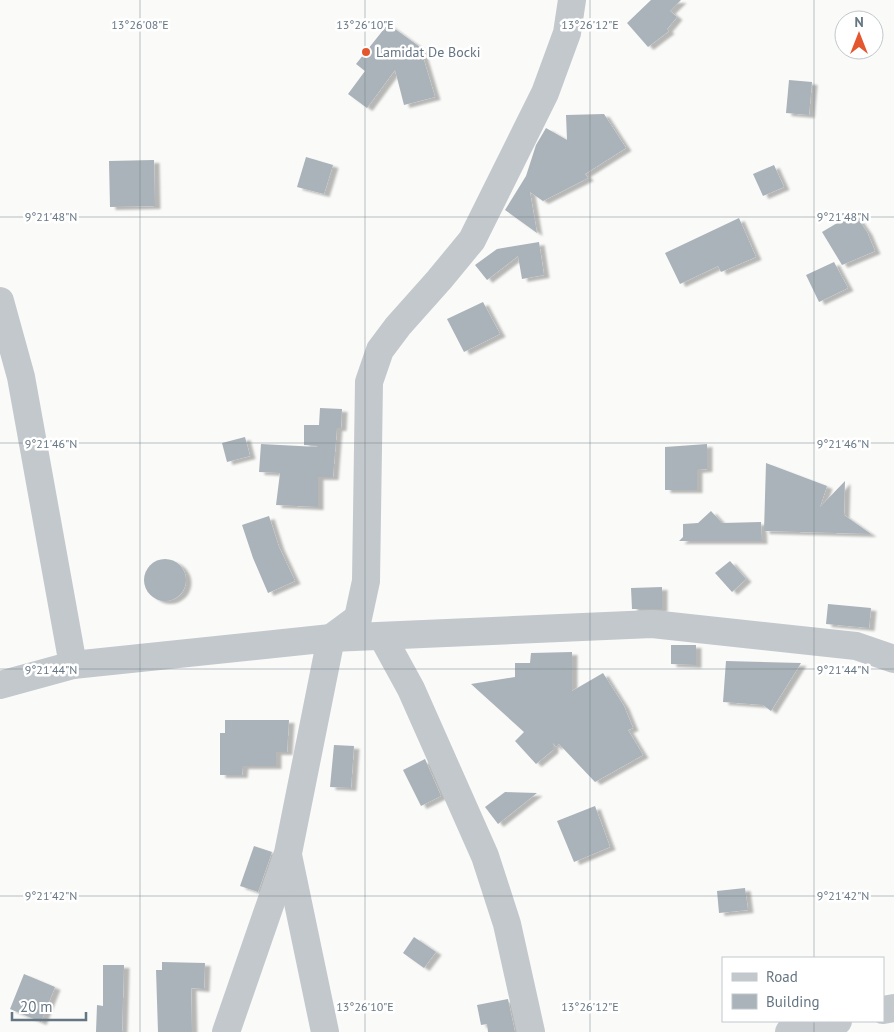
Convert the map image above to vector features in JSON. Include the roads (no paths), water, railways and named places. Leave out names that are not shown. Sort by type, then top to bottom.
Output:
[{"type":"street","points":[[226,1032],[288,853],[331,638],[358,618],[366,581],[369,382],[380,350],[398,326],[472,240],[545,93],[568,33],[572,0]]},
{"type":"street","points":[[0,300],[21,377],[74,665]]},
{"type":"street","points":[[0,685],[74,665],[331,638],[652,624],[856,646],[894,659]]},
{"type":"street","points":[[382,636],[412,690],[485,856],[507,924],[531,1032]]},
{"type":"street","points":[[288,853],[325,1032]]},
{"type":"street","points":[[789,1032],[834,1022]]},
{"type":"place","name":"Lamidat De Bocki","points":[[366,52]]}]
